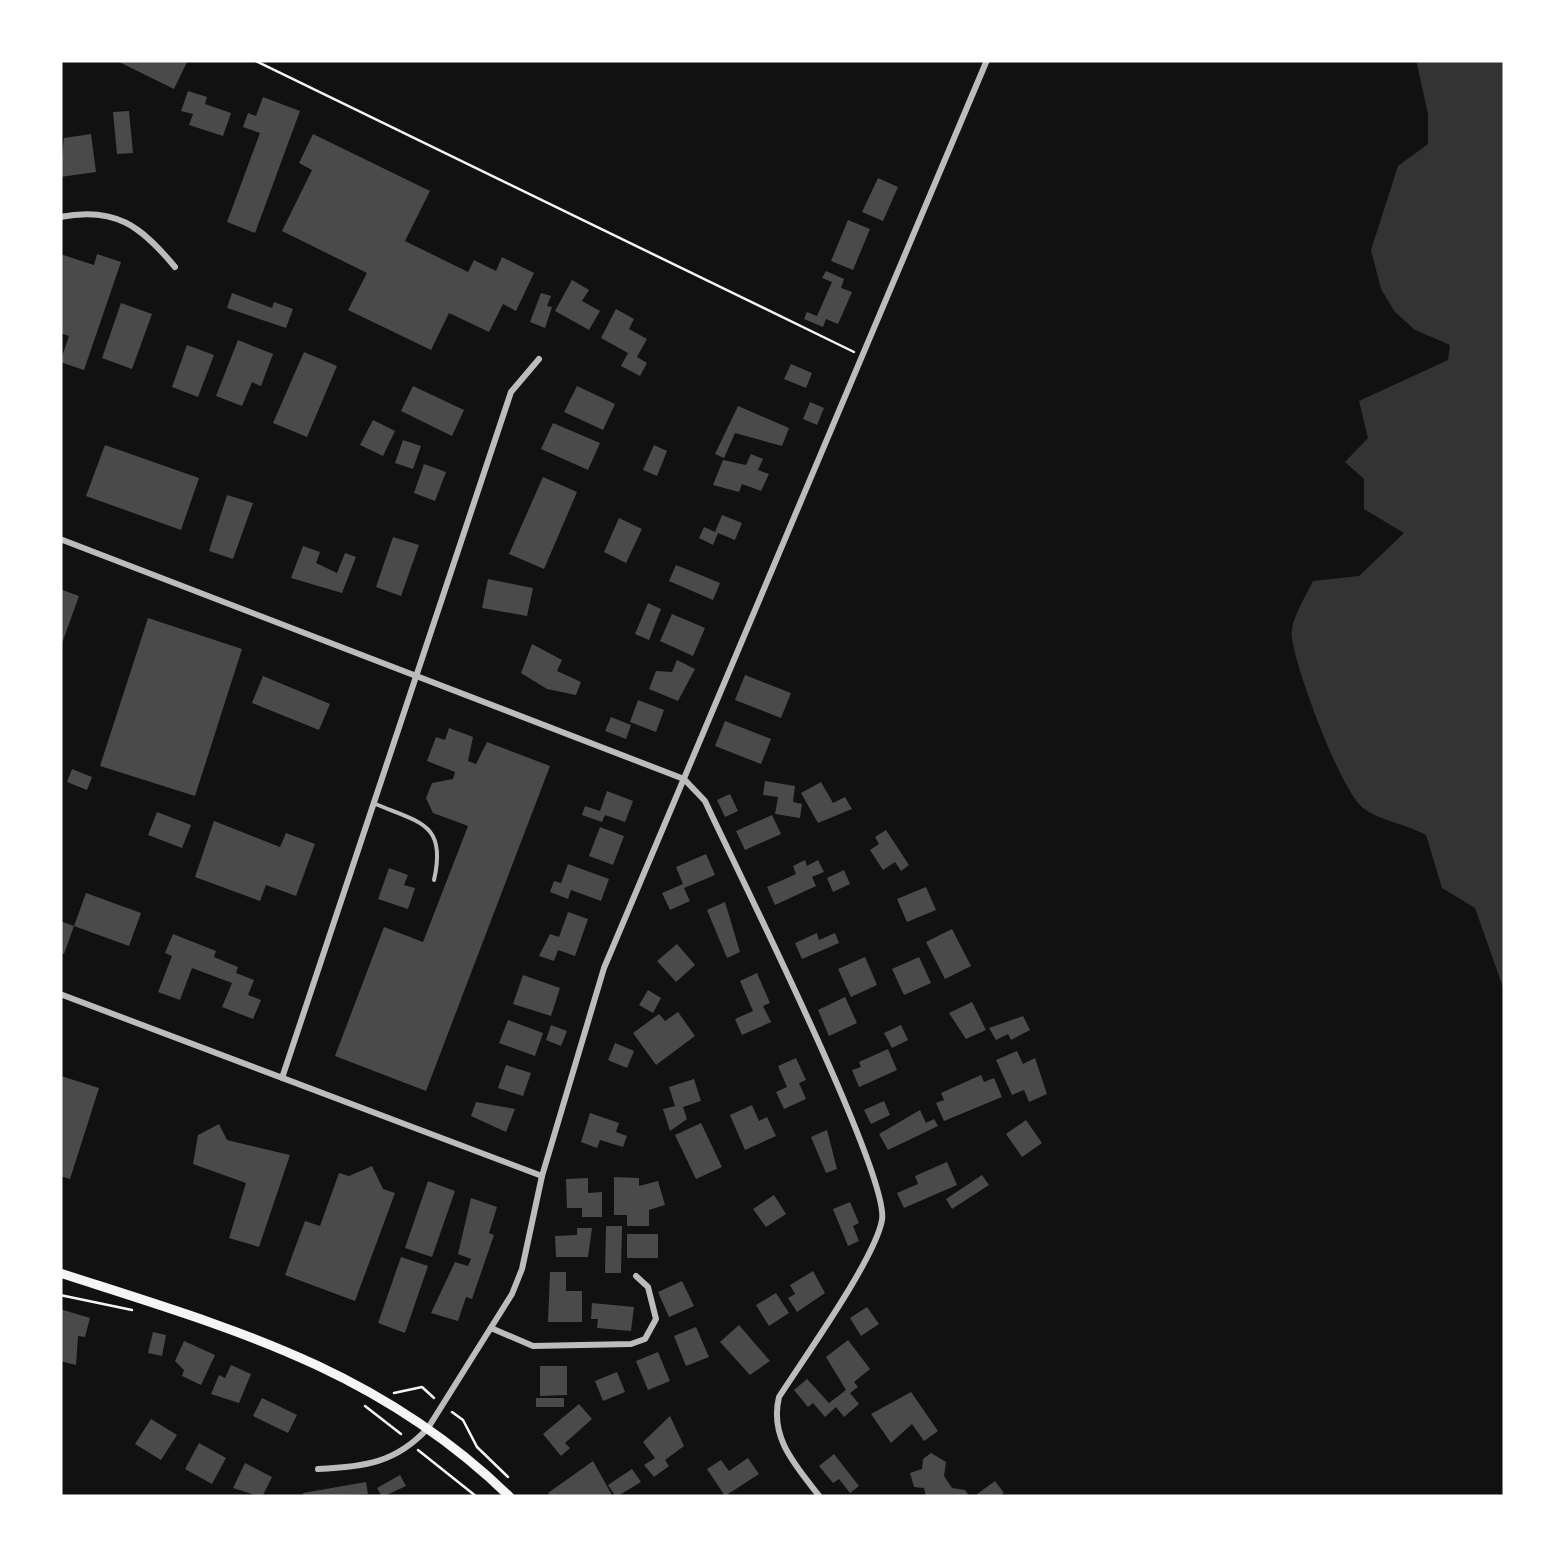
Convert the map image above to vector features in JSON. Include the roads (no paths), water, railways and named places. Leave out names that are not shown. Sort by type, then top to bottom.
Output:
[{"type":"main road","points":[[60,1274],[271,1342],[331,1368],[428,1428],[474,1462],[510,1497]]},
{"type":"street","points":[[318,1470],[382,1462],[412,1446],[443,1405],[522,1270],[542,1176],[604,968],[987,60]]},
{"type":"street","points":[[60,217],[93,210],[144,231],[174,267]]},
{"type":"street","points":[[282,1078],[511,392],[539,358]]},
{"type":"street","points":[[60,539],[684,779],[705,802],[884,1203],[872,1248],[779,1397],[774,1416],[790,1457],[820,1497]]},
{"type":"street","points":[[60,994],[542,1176]]},
{"type":"street","points":[[491,1328],[534,1346],[631,1344],[645,1338],[656,1319],[648,1288],[636,1276]]},
{"type":"lane","points":[[373,804],[426,825],[435,836],[441,850],[434,880]]}]
